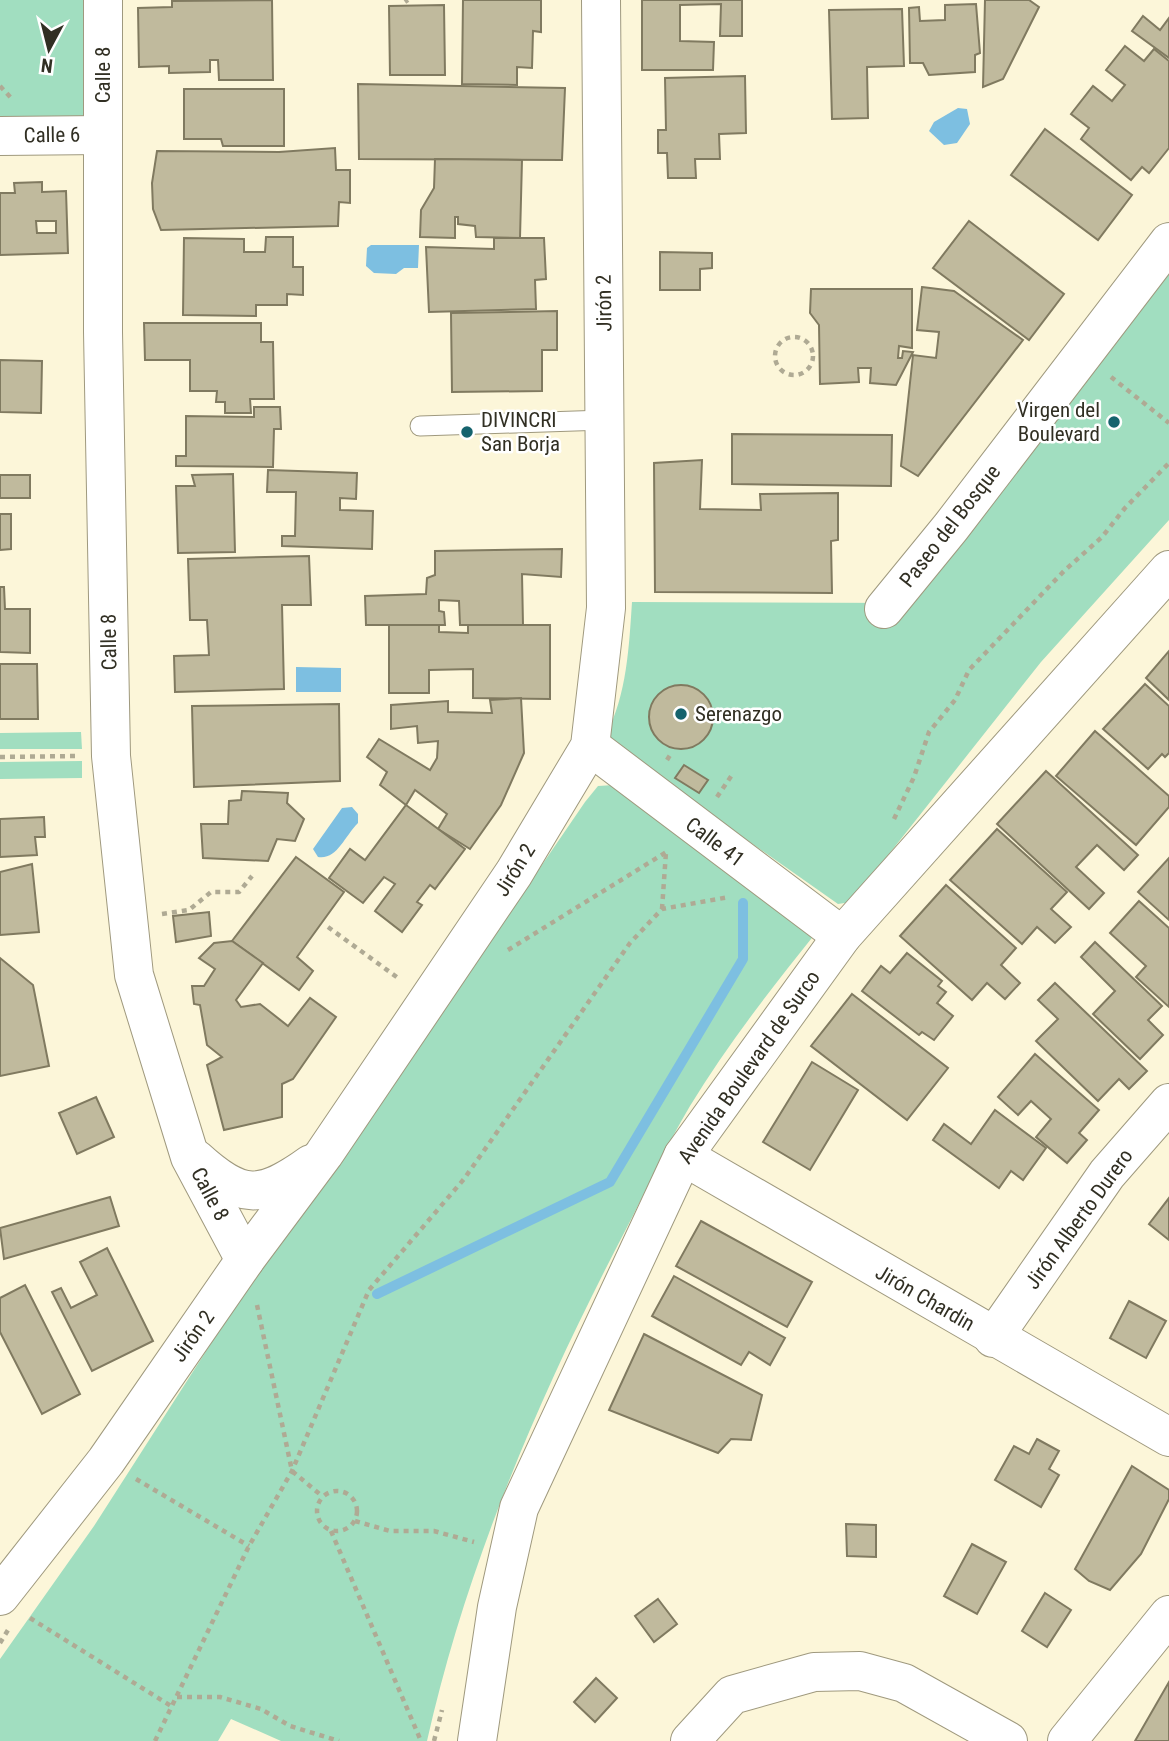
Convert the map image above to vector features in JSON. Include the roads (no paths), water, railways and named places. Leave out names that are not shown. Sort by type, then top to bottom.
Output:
[{"type":"street","name":"Calle 8","points":[[103,0],[111,756],[134,975],[188,1152],[245,1260]]},
{"type":"street","name":"Jirón 2","points":[[10,1604],[245,1260],[324,1154],[514,873],[590,746],[606,608],[601,0]]},
{"type":"street","name":"Calle 6","points":[[0,136],[103,135]]},
{"type":"street","name":"Paseo del Bosque","points":[[884,609],[951,527],[1169,242]]},
{"type":"street","name":"Avenida Boulevard de Surco","points":[[477,1741],[498,1607],[519,1508],[682,1157],[842,936],[1169,570]]},
{"type":"street","name":"Calle 41","points":[[590,746],[842,936]]},
{"type":"street","name":"Jirón Alberto Durero","points":[[993,1338],[1107,1174],[1169,1103]]},
{"type":"street","points":[[188,1152],[223,1184],[247,1191],[272,1187],[324,1154]]},
{"type":"street","name":"Jirón Chardin","points":[[682,1157],[1169,1437]]},
{"type":"street","points":[[1066,1741],[1169,1615]]},
{"type":"street","points":[[690,1741],[732,1695],[814,1672],[860,1671],[904,1683],[1008,1741]]},
{"type":"lane","points":[[420,426],[605,420]]},
{"type":"water","points":[[958,108],[967,109],[970,124],[957,143],[944,145],[929,131],[934,122]]},
{"type":"water","points":[[371,245],[419,245],[418,268],[404,268],[396,274],[374,273],[366,266],[367,248]]},
{"type":"water","points":[[296,667],[341,668],[341,692],[296,692]]},
{"type":"water","points":[[352,807],[358,814],[358,823],[335,851],[325,857],[318,857],[313,849],[342,808]]},
{"type":"waterway","points":[[377,1294],[610,1182],[743,959],[743,903]]},
{"type":"place","name":"Virgen del Boulevard","points":[[1114,422]]},
{"type":"place","name":"DIVINCRI San Borja","points":[[467,432]]},
{"type":"place","name":"Serenazgo","points":[[681,714]]}]
